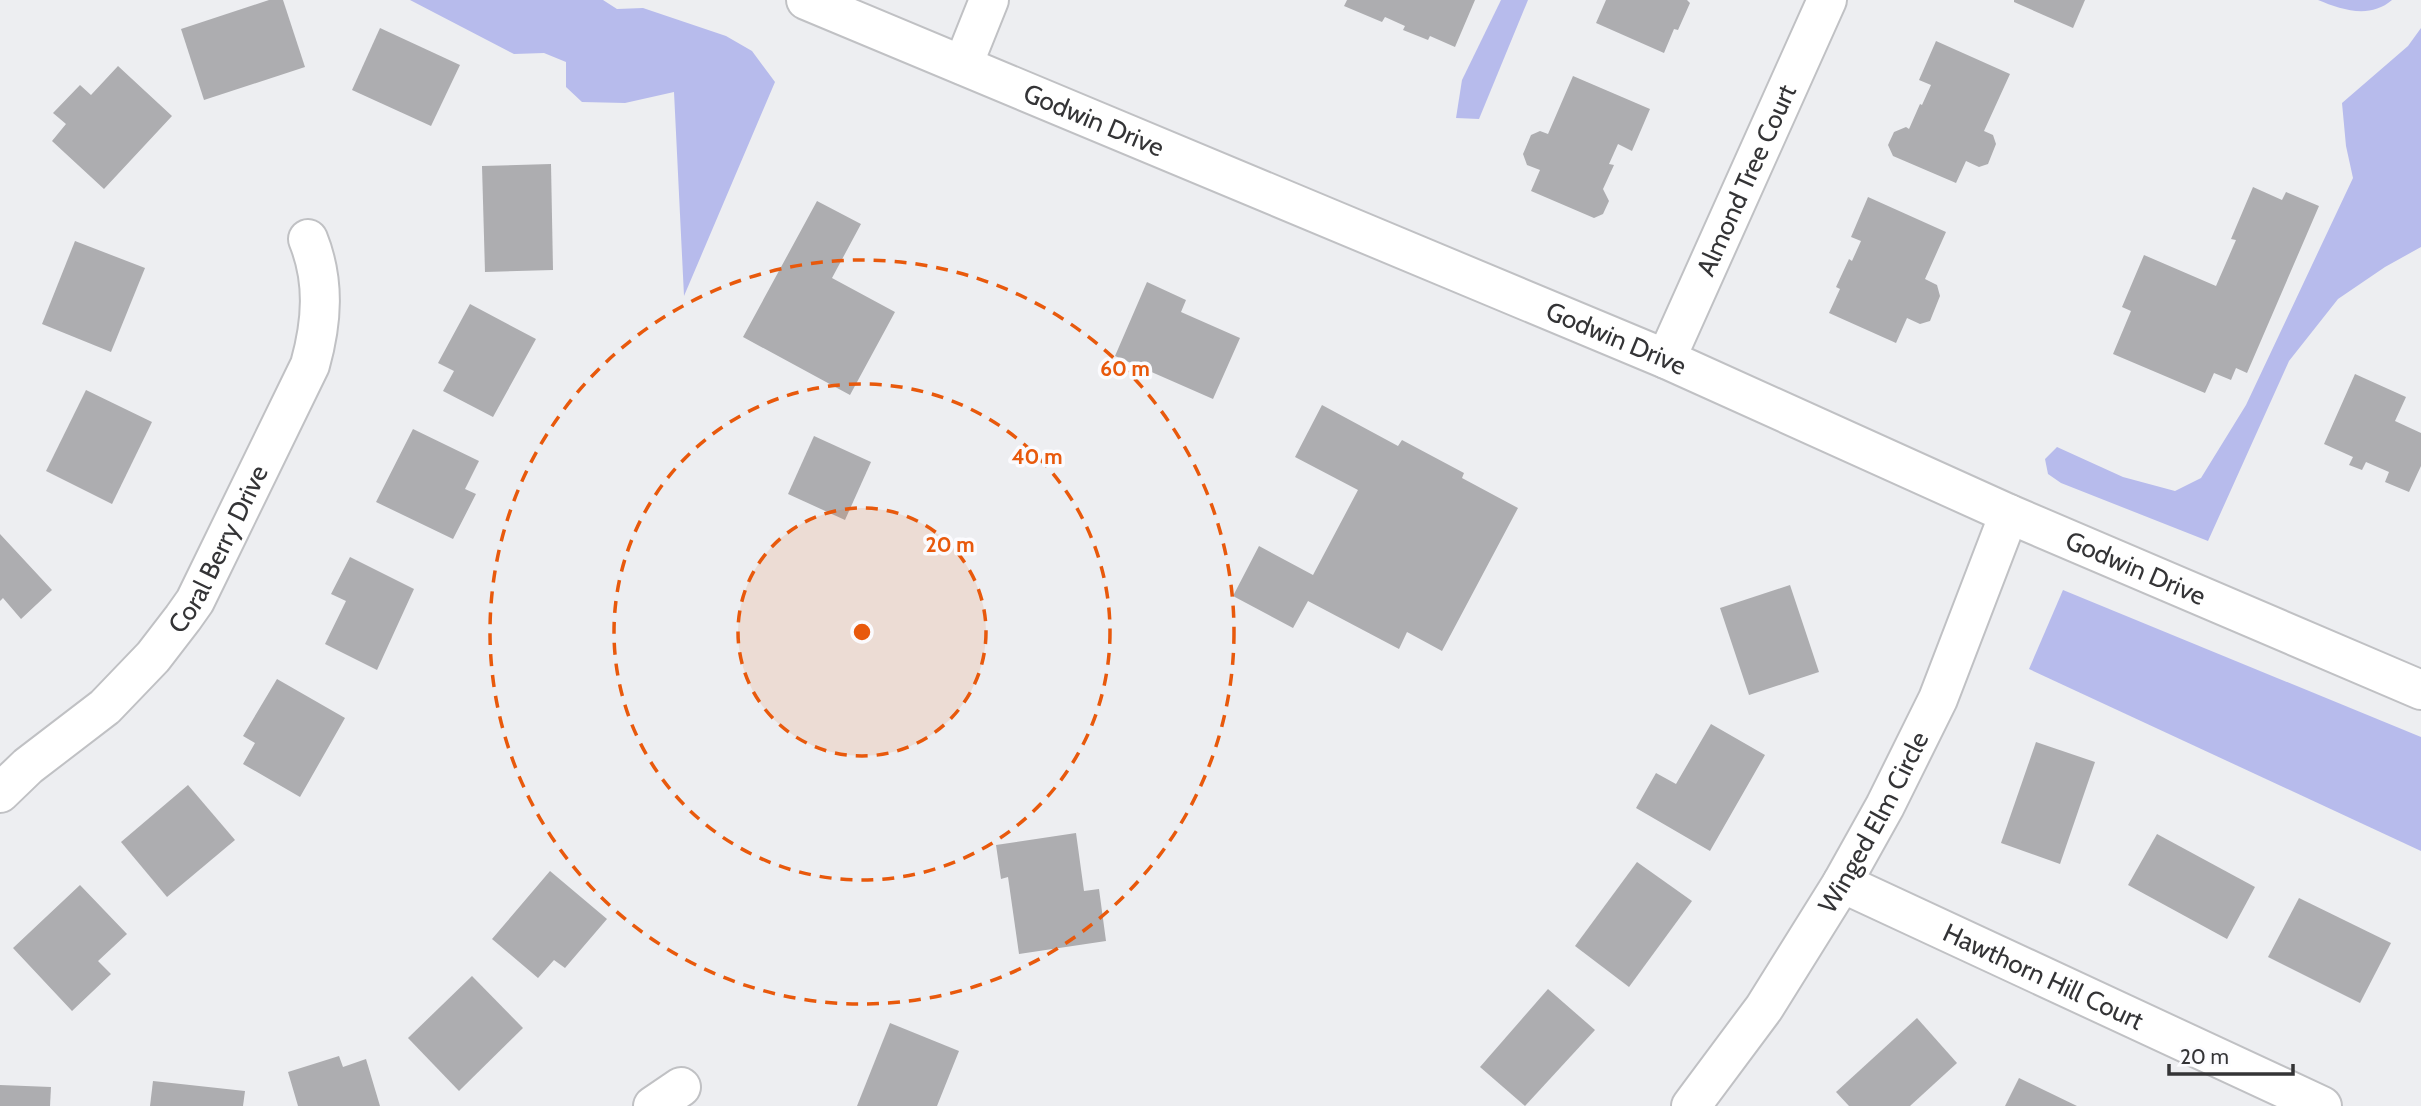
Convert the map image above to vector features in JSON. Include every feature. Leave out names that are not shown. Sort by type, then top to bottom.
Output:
[{"type":"street","name":"Godwin Drive","points":[[806,0],[1666,359],[2009,514],[2421,690]]},
{"type":"street","points":[[963,65],[989,0]]},
{"type":"street","name":"Almond Tree Court","points":[[1666,359],[1827,0]]},
{"type":"street","name":"Coral Berry Drive","points":[[0,793],[29,766],[104,707],[153,657],[195,601],[310,365],[319,334],[321,302],[314,254],[308,239]]},
{"type":"street","name":"Winged Elm Circle","points":[[1690,1106],[1764,1007],[1842,883],[1885,806],[1938,698],[2009,514]]},
{"type":"street","name":"Hawthorn Hill Court","points":[[1842,883],[2322,1106]]},
{"type":"shaded area","points":[[410,0],[603,0],[617,9],[643,8],[726,36],[752,51],[775,82],[684,296],[674,92],[625,103],[582,102],[566,87],[566,62],[544,53],[514,54]]},
{"type":"shaded area","points":[[1501,0],[1528,0],[1479,119],[1456,118],[1462,80]]},
{"type":"shaded area","points":[[2318,0],[2392,0],[2375,9],[2356,11]]},
{"type":"shaded area","points":[[2421,28],[2421,247],[2385,267],[2338,299],[2289,361],[2208,541],[2061,483],[2048,474],[2045,459],[2057,447],[2123,477],[2175,491],[2201,478],[2246,405],[2353,178],[2346,146],[2342,103],[2408,46]]},
{"type":"shaded area","points":[[2063,590],[2421,737],[2421,851],[2029,669]]},
{"type":"building","points":[[269,0],[283,0],[305,67],[204,100],[181,29]]},
{"type":"building","points":[[1347,0],[1475,0],[1455,47],[1430,36],[1428,40],[1403,30],[1405,26],[1385,17],[1382,22],[1344,6]]},
{"type":"building","points":[[1606,0],[1687,0],[1690,3],[1678,30],[1674,29],[1664,53],[1596,23]]},
{"type":"building","points":[[2014,0],[2085,0],[2073,28]]},
{"type":"building","points":[[380,28],[460,65],[431,126],[352,90]]},
{"type":"building","points":[[1936,41],[2010,74],[1984,131],[1993,135],[1996,144],[1988,164],[1979,167],[1966,161],[1956,183],[1893,156],[1888,145],[1894,132],[1906,127],[1909,129],[1920,104],[1922,105],[1931,85],[1919,80]]},
{"type":"building","points":[[118,66],[172,116],[104,189],[52,141],[66,124],[53,113],[80,85],[91,95]]},
{"type":"building","points":[[1573,76],[1650,109],[1632,151],[1618,144],[1609,164],[1614,165],[1603,189],[1609,201],[1603,214],[1594,218],[1531,191],[1540,170],[1527,165],[1523,154],[1531,135],[1540,131],[1548,134]]},
{"type":"building","points":[[551,164],[553,270],[485,272],[482,166]]},
{"type":"building","points":[[2253,187],[2282,200],[2286,192],[2319,206],[2247,373],[2236,368],[2231,380],[2214,373],[2205,393],[2113,354],[2131,311],[2122,307],[2144,255],[2216,286],[2236,240],[2231,239]]},
{"type":"building","points":[[1868,197],[1946,232],[1925,279],[1937,285],[1940,296],[1930,321],[1920,324],[1907,318],[1896,343],[1829,313],[1840,289],[1836,287],[1861,241],[1851,237]]},
{"type":"building","points":[[817,201],[861,224],[832,278],[895,312],[850,395],[743,337]]},
{"type":"building","points":[[75,241],[145,268],[111,352],[42,324]]},
{"type":"building","points":[[1147,282],[1186,300],[1181,312],[1240,338],[1213,399],[1115,356]]},
{"type":"building","points":[[470,304],[536,339],[493,417],[443,391],[454,371],[438,363]]},
{"type":"building","points":[[2355,374],[2406,397],[2395,421],[2421,433],[2421,466],[2409,492],[2385,482],[2389,472],[2366,462],[2362,470],[2349,465],[2353,457],[2324,444]]},
{"type":"building","points":[[86,390],[152,422],[112,504],[46,471]]},
{"type":"building","points":[[1322,405],[1398,446],[1402,440],[1464,473],[1462,478],[1518,508],[1442,651],[1407,632],[1399,649],[1308,601],[1293,628],[1233,596],[1259,546],[1313,575],[1358,490],[1295,457]]},
{"type":"building","points":[[413,429],[479,461],[465,489],[476,494],[453,539],[376,502]]},
{"type":"building","points":[[814,436],[871,462],[845,520],[788,494]]},
{"type":"building","points":[[0,534],[52,590],[21,619],[3,598],[0,601]]},
{"type":"building","points":[[350,557],[414,589],[377,670],[325,644],[346,601],[331,594]]},
{"type":"building","points":[[1790,585],[1819,672],[1749,695],[1720,608]]},
{"type":"building","points":[[277,679],[345,718],[300,797],[243,764],[255,743],[243,736]]},
{"type":"building","points":[[1711,724],[1765,755],[1710,851],[1636,808],[1656,773],[1676,784]]},
{"type":"building","points":[[2036,742],[2095,762],[2060,864],[2001,843]]},
{"type":"building","points":[[188,785],[235,840],[167,897],[121,842]]},
{"type":"building","points":[[1076,833],[1084,891],[1099,889],[1106,941],[1019,954],[1008,877],[1001,879],[996,845]]},
{"type":"building","points":[[2157,834],[2255,887],[2227,939],[2128,885]]},
{"type":"building","points":[[1637,862],[1692,901],[1629,987],[1575,946]]},
{"type":"building","points":[[550,871],[607,919],[565,968],[554,960],[538,978],[492,939]]},
{"type":"building","points":[[80,885],[127,934],[98,961],[111,974],[72,1011],[13,948]]},
{"type":"building","points":[[2299,898],[2391,943],[2360,1003],[2268,957]]},
{"type":"building","points":[[472,976],[523,1028],[459,1091],[408,1038]]},
{"type":"building","points":[[1548,989],[1595,1030],[1525,1106],[1480,1067]]},
{"type":"building","points":[[1917,1018],[1957,1063],[1910,1106],[1849,1106],[1836,1092]]},
{"type":"building","points":[[890,1023],[959,1051],[937,1106],[857,1106]]},
{"type":"building","points":[[339,1056],[343,1067],[366,1059],[380,1106],[298,1106],[288,1072]]},
{"type":"building","points":[[2019,1078],[2077,1106],[2005,1106]]},
{"type":"building","points":[[153,1081],[245,1091],[243,1106],[150,1106]]},
{"type":"building","points":[[0,1085],[51,1087],[50,1106],[0,1106]]}]
